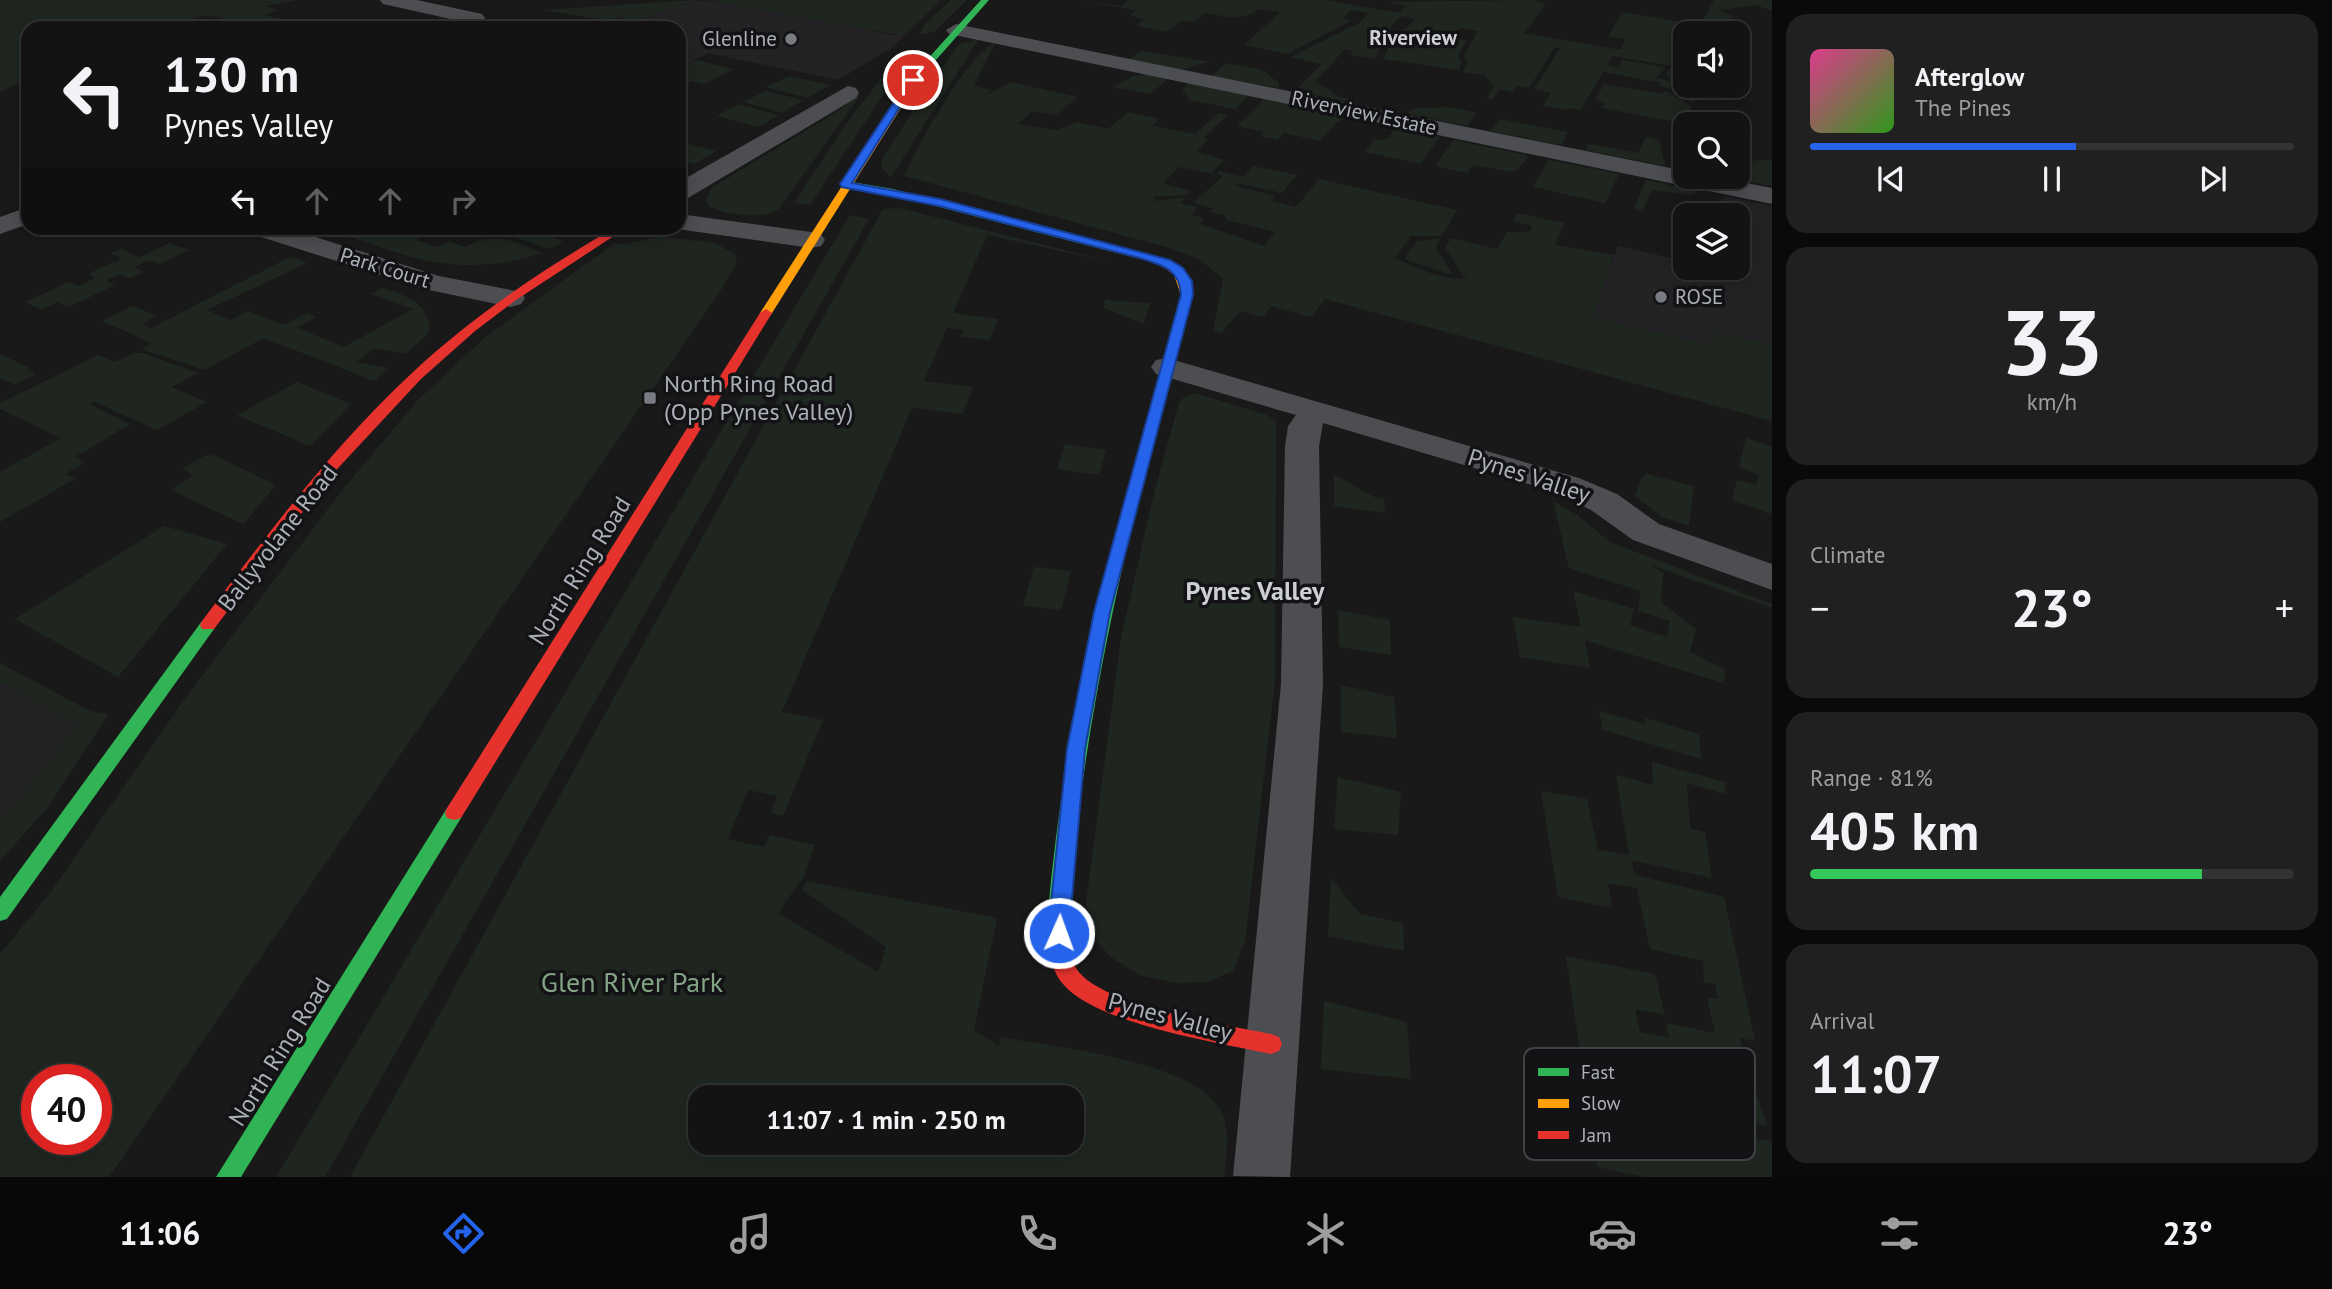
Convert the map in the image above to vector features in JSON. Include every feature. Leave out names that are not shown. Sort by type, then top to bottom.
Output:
[{"type":"street","points":[[390,0],[475,18],[474,21]]},
{"type":"street","name":"North Ring Road","points":[[228,1177],[846,184],[913,80],[985,0]]},
{"type":"street","name":"Riverview Estate","points":[[956,30],[1772,196]]},
{"type":"street","points":[[686,189],[848,93]]},
{"type":"street","name":"Pynes Valley","points":[[846,184],[889,191],[990,215],[1166,262],[1179,270],[1186,281],[1187,295],[1102,612],[1076,749],[1058,912],[1059,954],[1071,979],[1088,993],[1125,1006],[1271,1044]]},
{"type":"street","points":[[0,226],[21,218]]},
{"type":"street","points":[[686,223],[811,240]]},
{"type":"street","name":"Park Court","points":[[283,235],[434,283],[511,298]]},
{"type":"street","name":"Ballyvolane Road","points":[[0,913],[272,540],[342,457],[426,367],[511,298],[610,235]]},
{"type":"street","name":"Pynes Valley","points":[[1167,367],[1567,485],[1604,502],[1646,532],[1772,578]]},
{"type":"street","points":[[1262,1176],[1302,684],[1302,446],[1305,425],[1315,411]]},
{"type":"shaded area","name":"Glenline","points":[[694,0],[759,7],[893,35],[907,34],[890,49],[838,80],[708,53],[686,64],[686,21],[639,21]]},
{"type":"shaded area","points":[[1724,196],[1772,206],[1772,359],[1592,318],[1618,246],[1673,258],[1673,280],[1750,280],[1750,203],[1722,203]]},
{"type":"shaded area","points":[[0,682],[78,725],[0,823]]},
{"type":"green space","points":[[0,0],[296,0],[265,6],[278,10],[265,15],[288,21],[231,21],[207,15],[188,21],[21,21],[21,82],[0,92]]},
{"type":"green space","points":[[694,0],[638,21],[620,20],[624,17],[605,20],[543,10]]},
{"type":"green space","points":[[706,0],[941,0],[907,34],[899,35]]},
{"type":"green space","points":[[951,0],[967,0],[934,32],[919,35],[925,24]]},
{"type":"green space","points":[[1076,0],[1121,6],[1128,0],[1325,0],[1400,13],[1406,6],[1386,2],[1531,0],[1546,3],[1524,33],[1621,50],[1625,39],[1608,37],[1622,12],[1676,21],[1673,21],[1673,66],[1612,56],[1607,65],[1619,68],[1622,60],[1666,67],[1656,78],[1668,81],[1670,77],[1666,76],[1670,68],[1673,68],[1673,90],[1660,86],[1661,83],[1603,72],[1581,110],[1543,106],[1551,93],[1534,89],[1560,48],[1555,47],[1529,88],[1518,86],[1513,92],[1500,89],[1493,99],[1487,98],[1494,87],[1484,75],[1463,72],[1467,63],[1464,55],[1478,31],[1460,28],[1450,37],[1467,41],[1458,54],[1461,62],[1459,70],[1384,59],[1394,38],[1415,19],[1401,16],[1393,24],[1375,59],[1351,55],[1353,51],[1345,49],[1315,82],[1337,96],[1357,102],[1354,103],[1294,91],[1322,64],[1290,57],[1361,22],[1368,13],[1351,10],[1343,18],[1352,20],[1288,54],[1244,45],[1280,12],[1258,9],[1239,17],[1205,13],[1194,22],[1183,20],[1166,32],[1137,26],[1144,19],[1130,16],[1136,10]]},
{"type":"green space","points":[[1714,0],[1772,0],[1772,11],[1756,5],[1720,10],[1737,18],[1730,18],[1734,21],[1702,21]]},
{"type":"green space","points":[[979,39],[891,177],[883,170],[881,161],[926,90],[959,44]]},
{"type":"green space","points":[[995,43],[974,86],[991,90],[986,96],[1010,82],[1078,97],[1056,115],[1032,111],[1019,124],[1056,130],[1078,122],[1108,129],[1128,112],[1159,119],[1153,126],[1195,134],[1218,113],[1228,115],[1203,138],[1208,140],[1196,152],[1225,160],[1211,173],[1179,167],[1163,184],[1191,191],[1187,195],[1153,197],[1156,201],[1186,197],[1180,203],[1198,207],[1191,215],[1204,218],[1200,224],[1264,246],[1275,232],[1227,220],[1224,215],[1210,212],[1213,208],[1193,203],[1223,176],[1216,174],[1219,171],[1243,177],[1253,166],[1297,175],[1282,193],[1237,183],[1235,186],[1275,196],[1271,201],[1296,207],[1319,179],[1457,210],[1442,236],[1411,236],[1395,258],[1448,278],[1466,279],[1445,248],[1451,238],[1497,249],[1507,232],[1530,232],[1532,226],[1513,221],[1517,213],[1564,223],[1555,245],[1614,255],[1593,318],[1712,345],[1714,331],[1772,345],[1772,421],[1325,299],[1311,317],[1271,306],[1263,317],[1240,311],[1221,333],[1213,331],[1223,279],[1199,259],[1166,247],[904,176],[931,124],[958,82],[984,50]]},
{"type":"green space","points":[[1142,51],[1210,62],[1180,70],[1130,59]]},
{"type":"green space","points":[[901,53],[913,58],[894,79],[810,205],[794,203],[846,124]]},
{"type":"green space","points":[[696,60],[734,69],[704,84],[692,81],[686,84],[686,65]]},
{"type":"green space","points":[[1226,63],[1261,69],[1279,83],[1279,88],[1212,76]]},
{"type":"green space","points":[[1146,74],[1168,79],[1150,94],[1113,87],[1133,76]]},
{"type":"green space","points":[[790,76],[830,85],[808,98],[766,87]]},
{"type":"green space","points":[[1189,83],[1249,96],[1235,109],[1190,100],[1182,90]]},
{"type":"green space","points":[[1604,84],[1663,94],[1665,90],[1673,95],[1673,98],[1691,106],[1689,112],[1673,112],[1673,122],[1602,108],[1605,102],[1595,100]]},
{"type":"green space","points":[[766,91],[803,100],[782,113],[743,102]]},
{"type":"green space","points":[[859,97],[778,210],[763,215],[744,215],[709,206],[706,201],[711,188],[835,113]]},
{"type":"green space","points":[[1685,98],[1697,98],[1694,104]]},
{"type":"green space","points":[[1264,99],[1351,117],[1337,122],[1320,141],[1284,133],[1277,140],[1260,136],[1264,132],[1237,126]]},
{"type":"green space","points":[[738,104],[779,115],[758,127],[717,116]]},
{"type":"green space","points":[[1450,107],[1477,113],[1467,126],[1403,113],[1417,108]]},
{"type":"green space","points":[[1500,119],[1568,132],[1561,145],[1490,131]]},
{"type":"green space","points":[[1387,125],[1440,137],[1421,164],[1365,152],[1374,140],[1387,139],[1393,132]]},
{"type":"green space","points":[[1646,137],[1659,140],[1665,166],[1585,150],[1589,144],[1638,153]]},
{"type":"green space","points":[[1454,140],[1529,156],[1518,170],[1512,172],[1473,165],[1467,173],[1435,166]]},
{"type":"green space","points":[[686,143],[716,151],[694,164],[686,162]]},
{"type":"green space","points":[[1772,159],[1772,186],[1750,182],[1750,161]]},
{"type":"green space","points":[[1549,160],[1619,174],[1605,203],[1533,187]]},
{"type":"green space","points":[[1646,180],[1673,185],[1673,189],[1696,190],[1696,193],[1689,195],[1652,190],[1642,211],[1634,209]]},
{"type":"green space","name":"Glen River Park","points":[[899,208],[1115,263],[987,235],[953,313],[998,319],[990,340],[961,337],[963,330],[947,328],[924,381],[973,387],[963,414],[912,408],[782,712],[823,720],[783,816],[771,813],[777,796],[748,790],[728,839],[764,847],[770,835],[815,845],[804,876],[778,913],[878,972],[886,947],[802,890],[806,881],[997,918],[974,1030],[999,1046],[1000,1037],[1085,1051],[1152,1067],[1181,1078],[1204,1092],[1220,1109],[1226,1125],[1224,1177],[350,1177],[883,209]]},
{"type":"green space","points":[[850,215],[869,219],[325,1177],[276,1177]]},
{"type":"green space","points":[[344,235],[415,235],[420,237],[416,240],[438,247],[449,241],[465,247],[486,239],[495,239],[514,242],[544,253],[483,265],[457,265],[432,262]]},
{"type":"green space","points":[[507,235],[547,235],[564,241],[550,249]]},
{"type":"green space","points":[[658,237],[715,243],[735,254],[737,262],[721,290],[109,1177],[0,1177],[0,954],[50,893],[179,707],[343,489],[418,400],[484,338],[615,243],[627,244]]},
{"type":"green space","points":[[1440,238],[1436,248],[1453,275],[1404,259],[1417,241]]},
{"type":"green space","points":[[169,243],[189,250],[160,264],[149,260],[134,267],[144,272],[130,278],[119,274],[106,281],[115,285],[69,307],[57,302],[42,310],[25,302],[69,282],[78,286],[95,278],[89,275],[98,268],[118,261],[120,257],[110,254],[121,249],[140,257]]},
{"type":"green space","points":[[290,257],[307,263],[207,310],[230,320],[248,311],[285,325],[307,313],[316,317],[297,328],[344,347],[413,309],[371,294],[382,288],[418,304],[430,325],[427,335],[405,354],[375,348],[357,362],[389,368],[374,381],[264,338],[204,370],[141,349],[152,343],[102,321],[133,306],[157,316],[142,324],[151,328]]},
{"type":"green space","points":[[1105,300],[1150,303],[1144,324],[1104,308]]},
{"type":"green space","points":[[133,353],[143,353],[198,373],[172,387],[207,402],[157,430],[95,402],[89,404],[130,424],[75,457],[85,462],[65,474],[75,479],[0,522],[0,472],[61,438],[0,409],[0,403],[98,355],[115,362]]},
{"type":"green space","points":[[0,354],[30,368],[27,370],[36,374],[15,385],[0,378]]},
{"type":"green space","points":[[297,382],[351,404],[310,446],[237,415]]},
{"type":"green space","points":[[1195,393],[1267,415],[1276,421],[1275,680],[1245,942],[1233,971],[1207,982],[1174,983],[1140,975],[1112,958],[1091,936],[1086,902],[1121,638],[1154,493],[1179,403],[1184,397]]},
{"type":"green space","points":[[1746,438],[1772,447],[1772,514],[1732,500],[1737,480],[1756,485],[1759,475],[1739,467]]},
{"type":"green space","points":[[1065,444],[1106,450],[1099,475],[1057,469]]},
{"type":"green space","points":[[214,455],[276,485],[243,524],[171,490],[193,475],[182,469],[204,456]]},
{"type":"green space","points":[[1334,474],[1374,497],[1384,499],[1385,513],[1334,506]]},
{"type":"green space","points":[[1647,474],[1694,486],[1689,526],[1662,517],[1635,496],[1642,477]]},
{"type":"green space","points":[[1553,501],[1576,514],[1610,542],[1772,604],[1772,608],[1651,565],[1663,573],[1661,602],[1696,629],[1690,652],[1726,670],[1723,683],[1585,640],[1590,668],[1520,657],[1513,617],[1581,627],[1573,591],[1634,609],[1630,625],[1667,637],[1670,621],[1638,611],[1641,591],[1569,568]]},
{"type":"green space","points":[[164,526],[227,544],[118,677],[15,619]]},
{"type":"green space","points":[[1034,567],[1071,571],[1061,610],[1023,606]]},
{"type":"green space","points":[[1338,610],[1390,620],[1391,655],[1339,647]]},
{"type":"green space","points":[[0,663],[90,711],[109,714],[47,808],[0,861],[0,823],[78,725],[0,682]]},
{"type":"green space","points":[[1341,685],[1394,697],[1397,738],[1341,732]]},
{"type":"green space","points":[[1599,711],[1645,724],[1645,718],[1699,734],[1701,759],[1603,730]]},
{"type":"green space","points":[[1652,762],[1725,782],[1725,794],[1687,783],[1690,828],[1705,832],[1712,878],[1631,860],[1635,875],[1724,897],[1755,1041],[1739,1038],[1742,1048],[1580,1048],[1566,956],[1655,974],[1665,1015],[1635,1009],[1640,1032],[1669,1038],[1666,1023],[1715,1033],[1707,998],[1718,999],[1715,984],[1704,982],[1703,961],[1650,949],[1637,888],[1608,883],[1612,908],[1558,897],[1541,791],[1587,799],[1598,850],[1629,855],[1616,775],[1653,785]]},
{"type":"green space","points":[[1338,777],[1401,792],[1398,835],[1334,829]]},
{"type":"green space","points":[[1331,878],[1360,914],[1403,923],[1404,951],[1328,936]]},
{"type":"green space","points":[[1324,1001],[1407,1022],[1411,1079],[1321,1069]]},
{"type":"green space","points":[[1755,1088],[1767,1126],[1755,1124]]},
{"type":"green space","points":[[1755,1139],[1772,1141],[1772,1177],[1644,1177],[1597,1167],[1596,1160],[1755,1160]]},
{"type":"traffic: fast","points":[[917,76],[985,0]]},
{"type":"traffic: fast","points":[[846,184],[889,191],[1164,262]]},
{"type":"traffic: fast","points":[[1058,912],[1075,760],[1105,609],[1129,509]]},
{"type":"traffic: fast","points":[[0,913],[208,625]]},
{"type":"traffic: fast","points":[[228,1177],[454,813]]},
{"type":"traffic: slow","points":[[766,313],[917,76]]},
{"type":"traffic: slow","points":[[1129,509],[1187,295],[1179,273],[1164,262]]},
{"type":"traffic: jam","points":[[208,625],[321,478],[416,376],[471,328],[512,297],[610,235]]},
{"type":"traffic: jam","points":[[454,813],[766,313]]},
{"type":"traffic: jam","points":[[1058,912],[1058,939],[1063,965],[1072,980],[1088,992],[1110,1003],[1166,1021],[1271,1044]]},
{"type":"place","name":"Glenline","points":[[791,39]]},
{"type":"place","name":"ROSE","points":[[1661,297]]},
{"type":"place","name":"North Ring Road (Opp Pynes Valley)","points":[[650,398]]},
{"type":"district","name":"Riverview","points":[[1413,38]]},
{"type":"district","name":"Pynes Valley","points":[[1255,591]]},
{"type":"route","points":[[913,80],[846,184],[940,203],[1144,255],[1166,262],[1179,270],[1186,281],[1187,295],[1102,612],[1076,749],[1058,912],[1059,933]]}]
